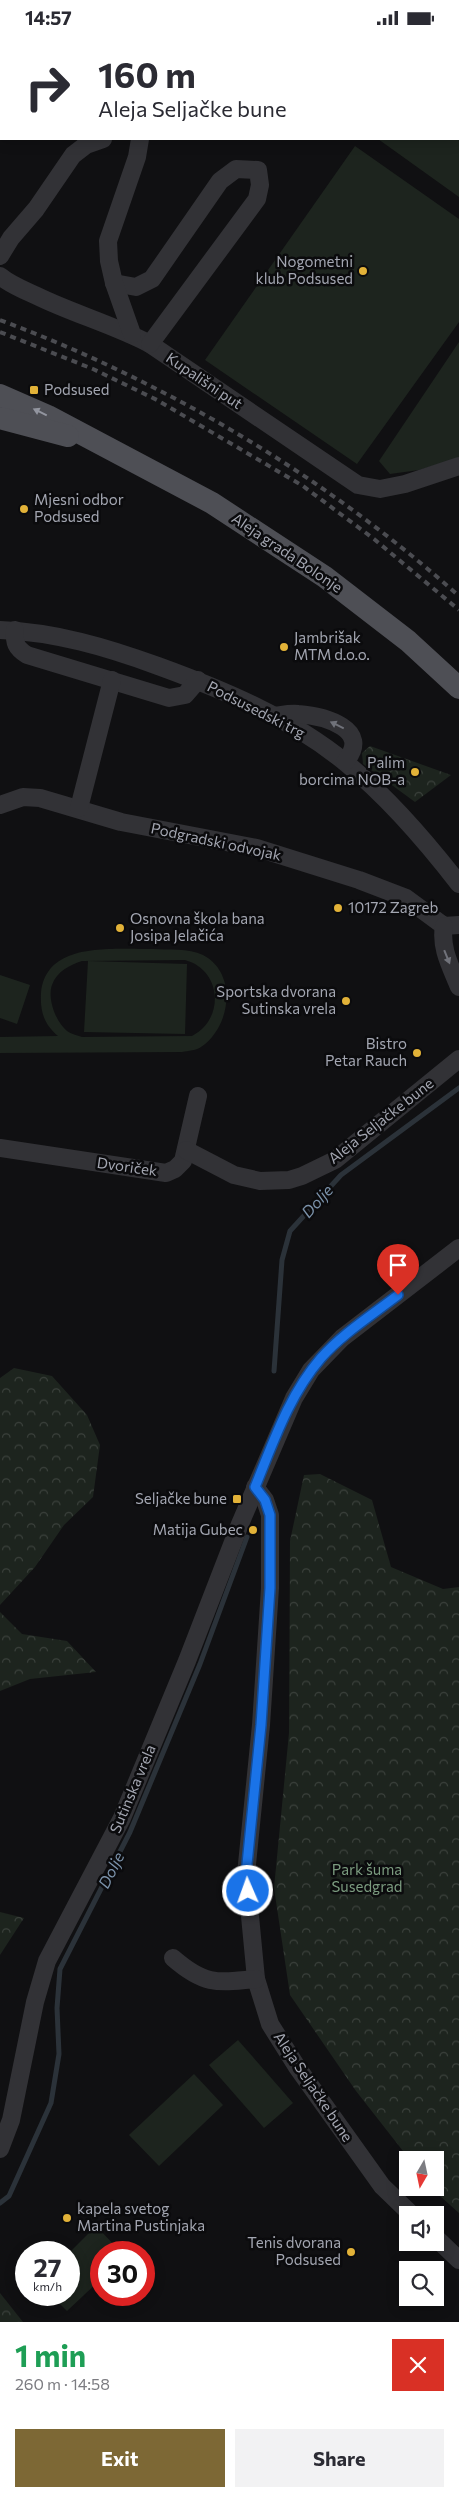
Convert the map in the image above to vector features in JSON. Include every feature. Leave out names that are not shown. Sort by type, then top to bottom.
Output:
[{"type":"main road","name":"Aleja grada Bolonje","points":[[0,395],[48,416],[212,503],[325,577],[408,641],[459,688]]},
{"type":"main road","name":"Aleja grada Bolonje","points":[[0,418],[98,443]]},
{"type":"street","points":[[0,256],[10,239],[36,209],[74,155],[86,145],[100,140]]},
{"type":"street","points":[[132,334],[114,283],[109,261],[108,241],[137,157],[140,140]]},
{"type":"street","points":[[114,283],[136,287],[152,279],[220,181],[236,169],[258,171],[260,185],[257,199],[150,344]]},
{"type":"street","name":"Kupališni put","points":[[0,276],[8,283],[60,307],[132,334],[150,344],[358,485],[380,489],[405,485],[459,466]]},
{"type":"street","points":[[8,630],[18,649],[27,655],[174,698],[185,695],[198,680]]},
{"type":"street","name":"Podsusedski trg","points":[[8,630],[61,636],[104,647],[198,680],[238,697],[274,716],[312,738],[345,762],[394,807],[459,884]]},
{"type":"street","points":[[79,809],[112,680]]},
{"type":"street","points":[[274,716],[296,714],[316,716],[341,726],[351,733],[355,744],[353,753],[345,762]]},
{"type":"street","name":"Podgradski odvojak","points":[[0,805],[23,797],[40,798],[121,822],[257,848],[300,860],[406,898],[452,926]]},
{"type":"street","points":[[452,926],[442,935],[444,949],[459,987]]},
{"type":"street","name":"Aleja Seljačke bune","points":[[186,1149],[234,1175],[260,1181],[290,1180],[335,1160],[459,1059]]},
{"type":"street","name":"Dvoriček","points":[[0,1149],[166,1173],[175,1169],[183,1161],[198,1096]]},
{"type":"street","points":[[255,1487],[294,1399],[322,1357],[342,1338],[459,1247]]},
{"type":"street","name":"Aleja Seljačke bune","points":[[255,1487],[265,1500],[270,1515],[270,1588],[261,1725],[246,1874],[256,1979],[270,2024],[297,2067],[382,2186],[403,2206]]},
{"type":"street","name":"Sutinska vrela","points":[[0,2149],[10,2120],[35,2002],[47,1961],[122,1819],[187,1661],[255,1487]]},
{"type":"street","points":[[173,1959],[193,1975],[222,1983],[256,1979]]},
{"type":"street","points":[[444,2246],[459,2260]]},
{"type":"green space","points":[[379,140],[459,140],[459,197]]},
{"type":"green space","name":"Nogometni klub Podsused","points":[[355,146],[459,219],[459,322],[357,464],[205,360]]},
{"type":"green space","points":[[459,342],[459,458],[419,470],[390,474],[379,461]]},
{"type":"green space","points":[[370,746],[451,775],[415,802],[363,764],[362,753]]},
{"type":"green space","points":[[138,949],[191,951],[203,955],[214,963],[222,974],[226,987],[224,1014],[219,1027],[201,1047],[182,1052],[0,1053],[0,1037],[58,1036],[46,1022],[42,1012],[41,1000],[46,976],[55,964],[69,956],[85,951]],"holes":[[[185,960],[197,965],[206,974],[212,984],[215,995],[214,1007],[210,1018],[203,1028],[192,1036],[82,1037],[67,1031],[56,1016],[51,997],[52,985],[57,976],[73,964],[82,961]]]},
{"type":"green space","points":[[88,961],[187,964],[185,1034],[84,1032]]},
{"type":"green space","points":[[0,975],[30,985],[17,1024],[0,1018]]},
{"type":"green space","points":[[14,1368],[52,1376],[87,1415],[100,1445],[93,1497],[64,1525],[35,1567],[0,1605],[0,1378]]},
{"type":"green space","name":"Park šuma Susedgrad","points":[[320,1474],[372,1500],[391,1567],[443,1589],[459,1587],[459,2213],[440,2196],[444,2196],[444,2151],[403,2151],[356,2091],[290,1995],[274,1888],[289,1733],[290,1541],[304,1475]]},
{"type":"green space","points":[[0,1612],[22,1634],[67,1641],[96,1672],[30,1679],[0,1691]]},
{"type":"green space","points":[[0,1912],[24,1918],[0,1955]]},
{"type":"green space","points":[[238,2040],[293,2103],[264,2128],[209,2065]]},
{"type":"green space","points":[[194,2074],[223,2105],[159,2166],[129,2135]]},
{"type":"green space","points":[[96,2226],[110,2241],[90,2241],[90,2289],[80,2299],[80,2242]]},
{"type":"green space","points":[[0,2293],[23,2322],[0,2322]]},
{"type":"green space","points":[[62,2306],[72,2306],[67,2311]]},
{"type":"waterway","name":"Dolje","points":[[274,1371],[282,1260],[290,1231],[341,1175],[459,1088]]},
{"type":"waterway","name":"Dolje","points":[[0,2203],[9,2196],[51,2103],[59,2054],[57,2008],[60,1969],[130,1832],[200,1664],[247,1537]]},
{"type":"railway","points":[[0,320],[63,345],[124,373],[184,403],[242,437],[354,511],[459,596]]},
{"type":"railway","points":[[0,332],[93,369],[157,400],[303,486],[374,539],[459,610]]},
{"type":"place","name":"Nogometni klub Podsused","points":[[363,271]]},
{"type":"place","name":"Podsused","points":[[34,390]]},
{"type":"place","name":"Mjesni odbor Podsused","points":[[24,509]]},
{"type":"place","name":"Jambrišak MTM d.o.o.","points":[[284,647]]},
{"type":"place","name":"Palim borcima NOB-a","points":[[415,772]]},
{"type":"place","name":"10172 Zagreb","points":[[338,908]]},
{"type":"place","name":"Osnovna škola bana Josipa Jelačića","points":[[120,928]]},
{"type":"place","name":"Sportska dvorana Sutinska vrela","points":[[346,1001]]},
{"type":"place","name":"Bistro Petar Rauch","points":[[417,1053]]},
{"type":"place","name":"Seljačke bune","points":[[237,1499]]},
{"type":"place","name":"Matija Gubec","points":[[253,1530]]},
{"type":"place","name":"kapela svetog Martina Pustinjaka","points":[[67,2218]]},
{"type":"place","name":"Tenis dvorana Podsused","points":[[351,2252]]},
{"type":"route","points":[[248,1891],[246,1874],[261,1725],[270,1588],[270,1515],[265,1500],[255,1487],[286,1414],[311,1370],[342,1338],[398,1295]]}]
